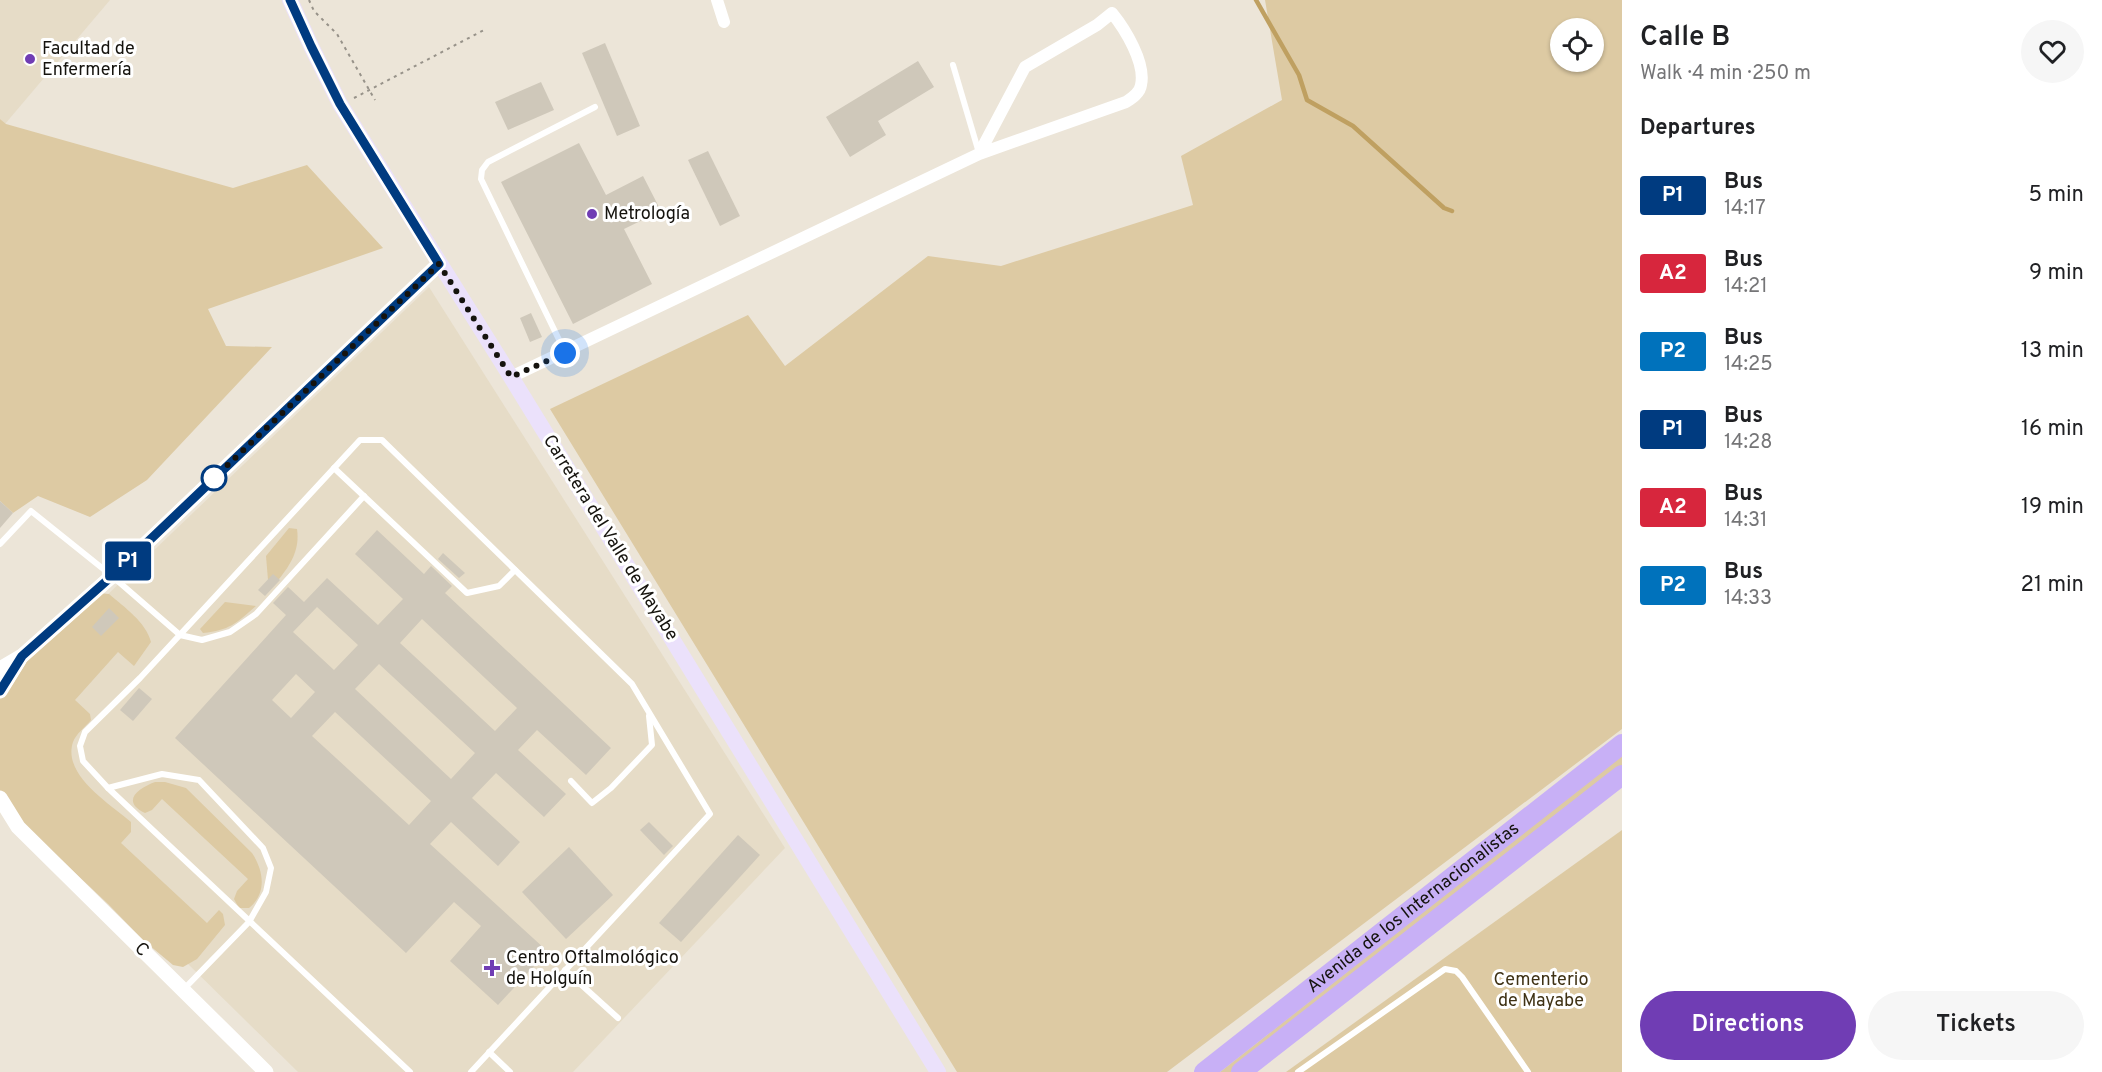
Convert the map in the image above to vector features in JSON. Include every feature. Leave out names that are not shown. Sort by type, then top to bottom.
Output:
[{"type":"highway","name":"Avenida de los Internacionalistas","points":[[1204,1072],[1622,744]]},
{"type":"highway","name":"Avenida de los Internacionalistas","points":[[1241,1072],[1622,775]]},
{"type":"main road","name":"Carretera del Valle de Mayabe","points":[[290,0],[340,104],[511,377],[938,1072]]},
{"type":"street","points":[[717,0],[724,22]]},
{"type":"street","points":[[511,377],[979,154],[1126,102],[1136,95],[1141,87],[1142,71],[1125,31],[1112,12],[1097,25],[1025,67],[979,154]]},
{"type":"street","points":[[0,669],[22,656],[112,576],[439,264]]},
{"type":"street","points":[[0,691],[22,656]]},
{"type":"street","name":"C","points":[[0,798],[18,827],[266,1072]]},
{"type":"street","name":"C","points":[[0,819],[18,827]]},
{"type":"lane","points":[[953,65],[979,154]]},
{"type":"lane","points":[[565,353],[481,178],[482,170],[488,162],[595,107]]},
{"type":"lane","points":[[410,1072],[108,788],[83,761],[80,746],[85,732],[140,678],[360,440],[382,440],[632,684],[710,814],[471,1072]]},
{"type":"lane","points":[[334,468],[467,594],[500,586],[515,570]]},
{"type":"lane","points":[[0,544],[31,511],[112,576],[180,635],[202,640],[230,632],[256,614],[364,496]]},
{"type":"lane","points":[[571,781],[592,803],[611,788],[652,745],[649,712]]},
{"type":"lane","points":[[108,788],[162,774],[199,780],[262,848],[271,868],[266,892],[249,922],[182,991]]},
{"type":"lane","points":[[1298,1072],[1445,969],[1456,971],[1462,977],[1528,1072]]},
{"type":"lane","points":[[565,970],[618,1018]]},
{"type":"lane","points":[[489,1052],[510,1072]]},
{"type":"path","points":[[309,0],[314,11],[337,34],[375,100]]},
{"type":"path","points":[[340,104],[370,91],[484,30]]},
{"type":"shaded area","name":"Facultad de Enfermería","points":[[0,0],[110,0],[5,124],[0,119]]},
{"type":"shaded area","points":[[429,287],[785,848],[573,1072],[298,1072],[16,795],[11,687]]},
{"type":"green space","points":[[1265,0],[1622,0],[1622,729],[1167,1072],[957,1072],[550,409],[748,315],[785,366],[928,256],[1001,266],[1193,205],[1181,156],[1282,100]]},
{"type":"green space","points":[[0,119],[6,124],[233,188],[307,165],[383,248],[208,309],[226,346],[272,347],[147,480],[90,517],[38,496],[13,513],[0,501]]},
{"type":"green space","points":[[289,528],[297,529],[294,556],[279,579],[268,580],[266,556]]},
{"type":"green space","points":[[99,593],[109,594],[134,615],[151,642],[134,666],[118,652],[75,700],[90,714],[91,720],[74,739],[71,754],[74,766],[90,788],[131,822],[131,832],[121,843],[207,923],[219,910],[223,914],[225,925],[197,959],[183,967],[173,965],[143,940],[16,817],[0,792],[0,695],[16,669]]},
{"type":"green space","points":[[225,602],[256,606],[232,625],[203,633],[200,629]]},
{"type":"green space","points":[[1622,755],[1622,766],[1231,1072],[1220,1072]]},
{"type":"green space","points":[[155,782],[165,782],[186,788],[252,853],[259,867],[262,882],[259,896],[249,908],[239,908],[234,899],[237,891],[248,879],[162,799],[152,810],[145,813],[134,804],[133,800],[138,791]]},
{"type":"green space","name":"Cementerio de Mayabe","points":[[1622,830],[1622,1072],[1286,1072]]},
{"type":"building","points":[[605,43],[640,126],[617,136],[582,53]]},
{"type":"building","points":[[918,61],[934,87],[878,121],[886,135],[850,157],[826,117]]},
{"type":"building","points":[[541,82],[554,110],[508,130],[495,102]]},
{"type":"building","points":[[579,143],[606,195],[643,176],[661,211],[624,229],[652,284],[573,324],[501,182]]},
{"type":"building","points":[[708,151],[740,216],[720,226],[688,160]]},
{"type":"building","points":[[531,313],[542,337],[530,342],[520,318]]},
{"type":"building","points":[[0,501],[13,513],[0,528]]},
{"type":"building","points":[[377,530],[424,574],[431,566],[452,586],[445,593],[611,748],[586,775],[537,730],[518,750],[566,794],[544,817],[496,773],[472,798],[520,842],[498,866],[451,822],[430,844],[545,949],[532,963],[535,965],[498,1005],[450,961],[481,926],[454,902],[406,953],[175,738],[286,615],[273,603],[288,587],[304,602],[327,578],[378,625],[403,599],[355,554]],"holes":[[[317,607],[358,645],[334,670],[293,632]],[[422,619],[517,708],[495,731],[400,643]],[[379,664],[475,753],[451,779],[355,689]],[[296,674],[315,692],[291,718],[272,700]],[[335,712],[431,801],[409,825],[312,736]]]},
{"type":"building","points":[[443,553],[465,573],[459,578],[438,559]]},
{"type":"building","points":[[273,574],[280,580],[265,596],[258,590]]},
{"type":"building","points":[[109,608],[119,618],[101,636],[92,627]]},
{"type":"building","points":[[139,688],[152,699],[133,721],[120,710]]},
{"type":"building","points":[[649,822],[673,846],[664,855],[640,830]]},
{"type":"building","points":[[738,835],[760,855],[681,942],[659,923]]},
{"type":"building","points":[[569,847],[613,895],[566,939],[522,892]]},
{"type":"waterway","points":[[1256,0],[1299,75],[1307,100],[1353,126],[1444,208],[1452,211]]},
{"type":"bus line","name":"P1","points":[[0,691],[22,656],[112,576],[439,264],[340,104],[290,0]]},
{"type":"place","name":"Facultad de Enfermería","points":[[30,59]]},
{"type":"place","name":"Metrología","points":[[592,214]]},
{"type":"place","name":"Centro Oftalmológico de Holguín","points":[[492,968]]},
{"type":"route","points":[[214,478],[439,264],[511,377],[565,353]]}]
